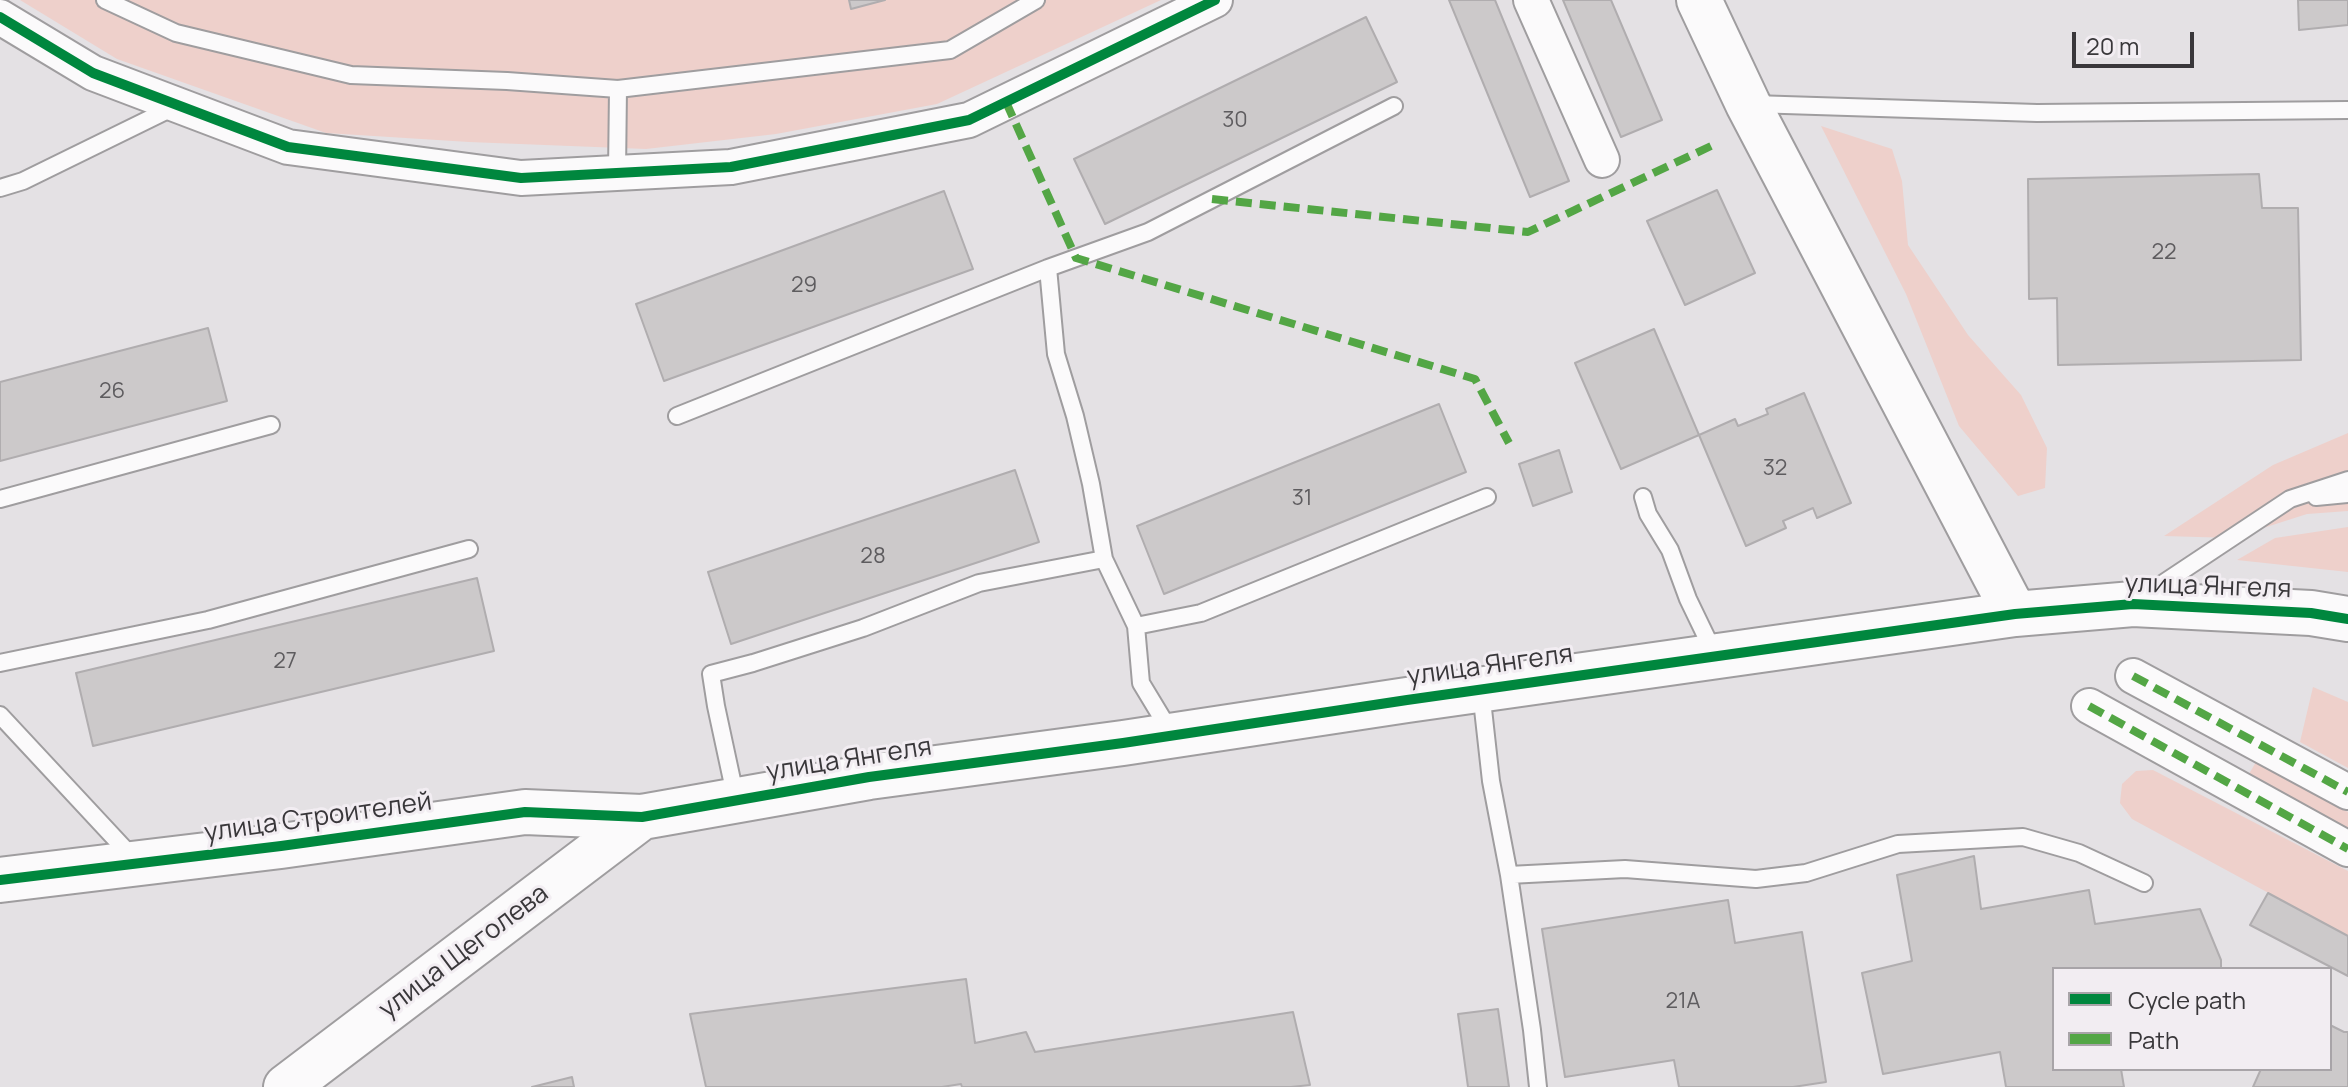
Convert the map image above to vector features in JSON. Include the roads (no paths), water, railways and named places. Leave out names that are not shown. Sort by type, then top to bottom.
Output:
[{"type":"street","points":[[0,17],[93,73],[288,147],[521,178],[731,167],[969,120],[1215,0]]},
{"type":"street","points":[[1531,0],[1602,160]]},
{"type":"street","points":[[1699,0],[1748,104],[2015,614]]},
{"type":"street","name":"улица Янгеля","points":[[642,817],[869,777],[2015,614],[2133,604],[2311,613],[2348,619]]},
{"type":"street","points":[[2133,676],[2348,792]]},
{"type":"street","points":[[2089,706],[2348,849]]},
{"type":"street","name":"улица Строителей","points":[[0,880],[525,812],[642,817]]},
{"type":"street","name":"улица Щеголева","points":[[286,1087],[642,817]]},
{"type":"lane","points":[[105,0],[176,33],[351,75],[618,89],[950,50],[1036,0]]},
{"type":"lane","points":[[617,173],[618,89]]},
{"type":"lane","points":[[1748,104],[2037,113],[2348,110]]},
{"type":"lane","points":[[0,188],[23,181],[179,105]]},
{"type":"lane","points":[[677,416],[1048,268],[1148,232],[1394,106]]},
{"type":"lane","points":[[1048,268],[1056,354],[1085,457],[1104,559],[1136,626],[1141,683],[1172,736]]},
{"type":"lane","points":[[0,499],[271,425]]},
{"type":"lane","points":[[2133,604],[2290,499],[2348,480]]},
{"type":"lane","points":[[2290,499],[2348,494]]},
{"type":"lane","points":[[1136,626],[1201,613],[1487,497]]},
{"type":"lane","points":[[1643,497],[1648,514],[1670,550],[1688,599],[1715,656]]},
{"type":"lane","points":[[0,663],[208,620],[469,549]]},
{"type":"lane","points":[[736,800],[711,674],[863,628],[979,583],[1104,559]]},
{"type":"lane","points":[[1481,689],[1491,781],[1509,875],[1538,1087]]},
{"type":"lane","points":[[0,715],[139,863]]},
{"type":"lane","points":[[1509,875],[1625,869],[1756,879],[1806,873],[1898,844],[2023,837],[2079,853],[2144,883]]}]
